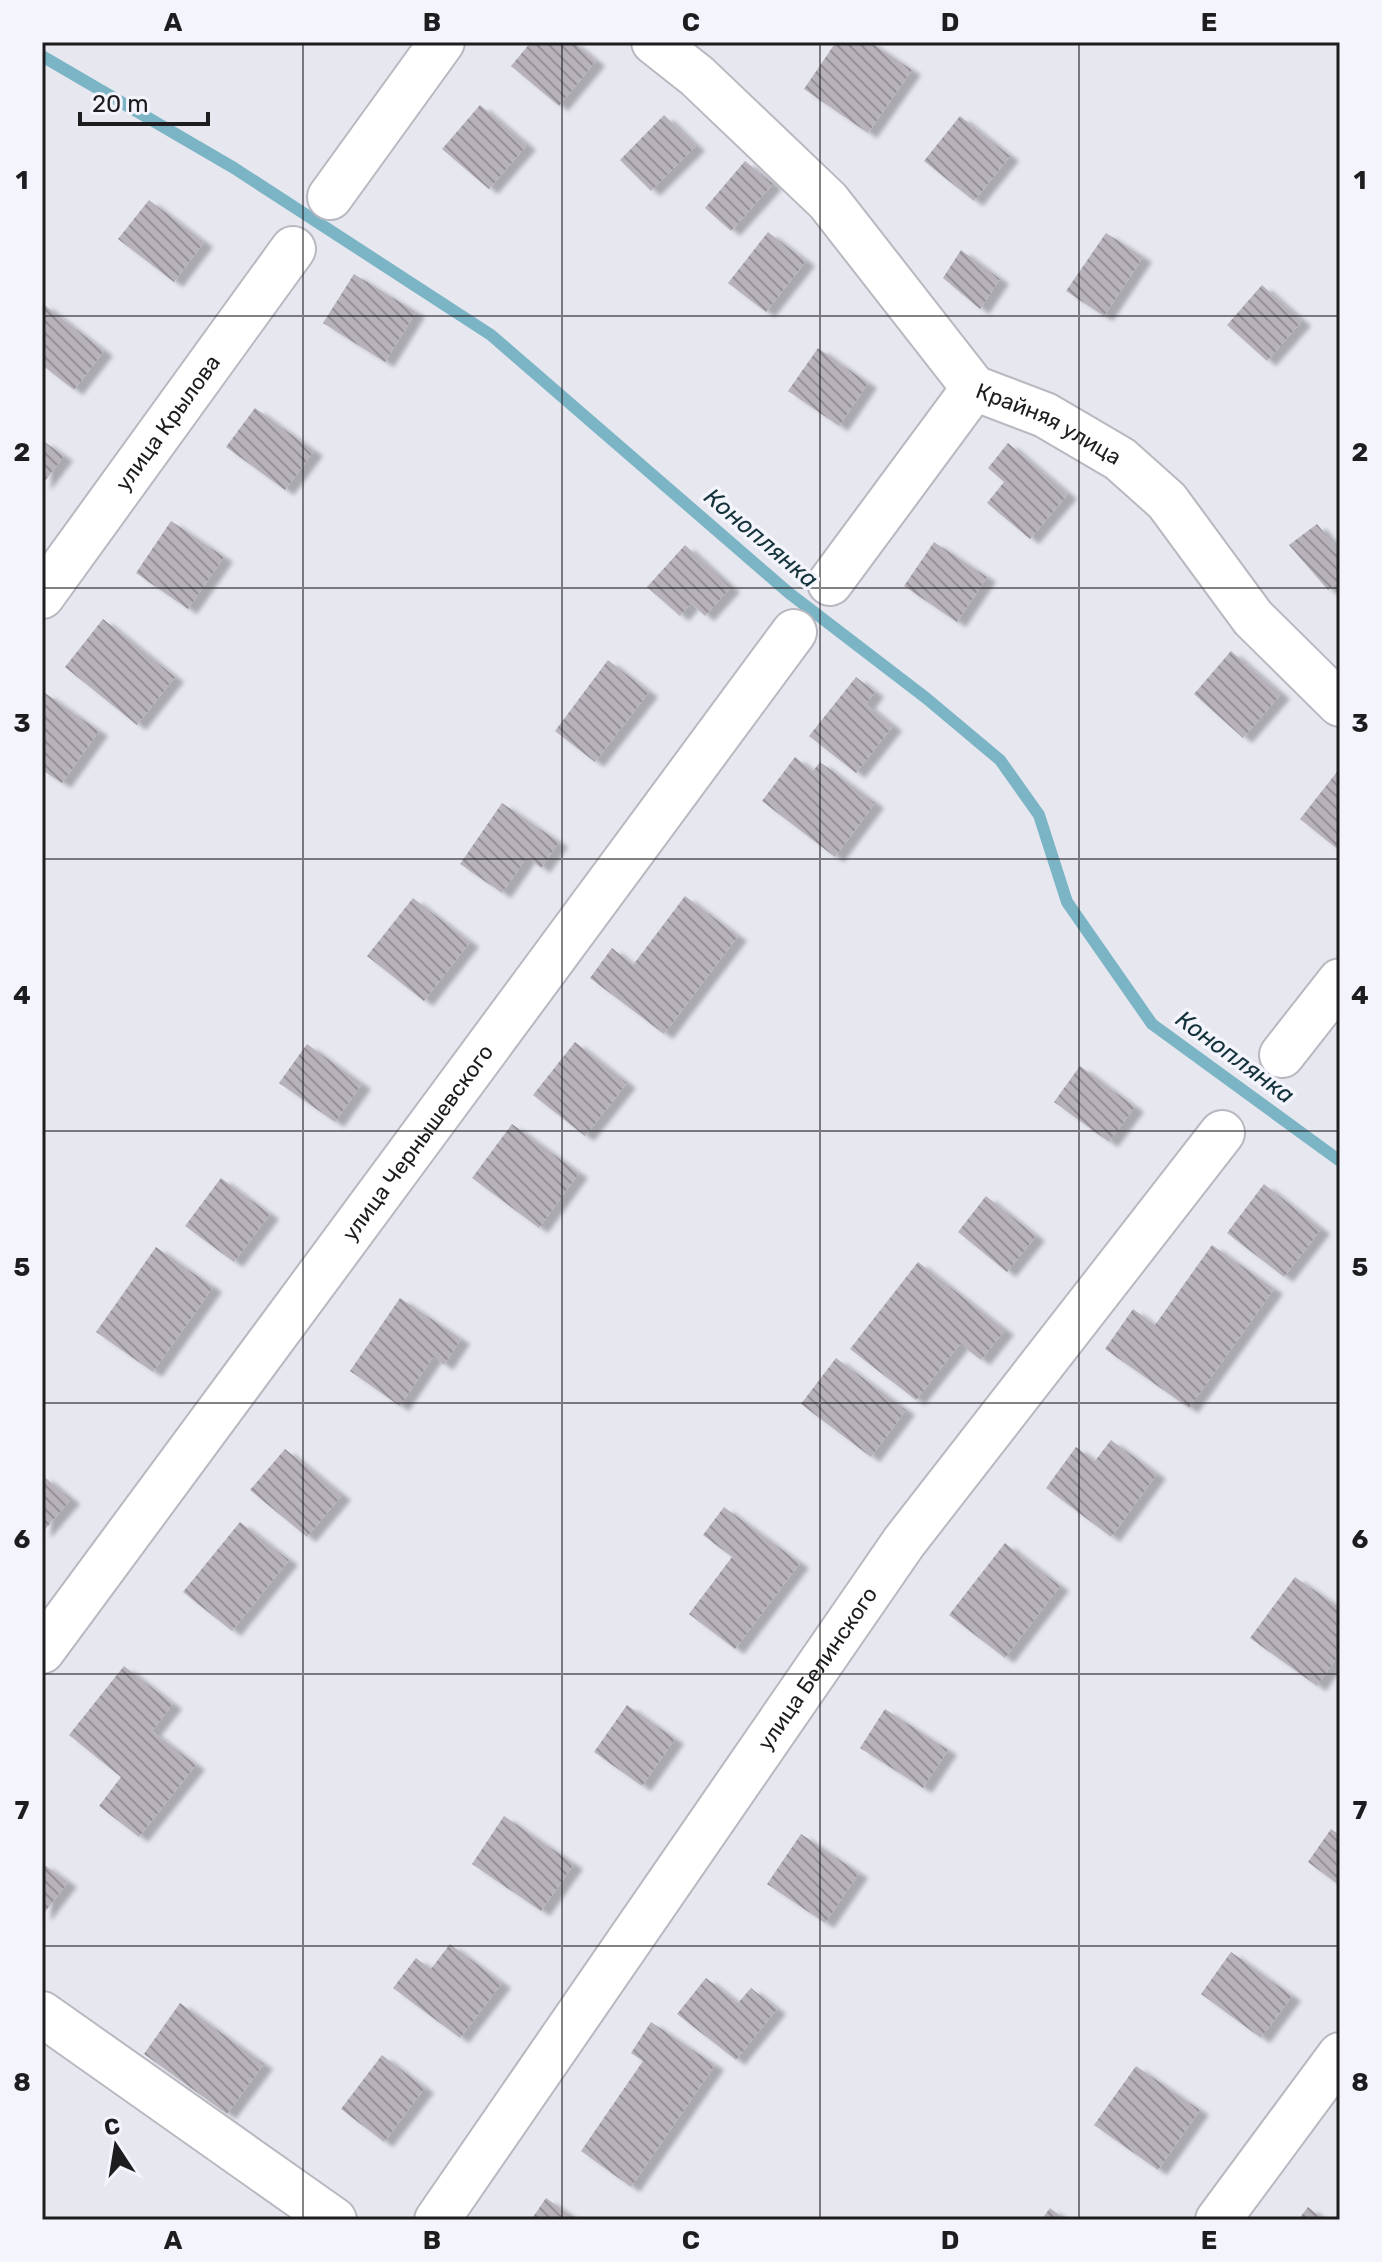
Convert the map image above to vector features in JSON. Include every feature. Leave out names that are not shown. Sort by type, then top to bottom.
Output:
[{"type":"street","points":[[330,197],[442,42]]},
{"type":"street","name":"Крайняя улица","points":[[654,42],[697,76],[828,201],[974,388],[1045,415],[1120,459],[1167,501],[1253,618],[1340,704]]},
{"type":"street","name":"улица Крылова","points":[[42,596],[293,249]]},
{"type":"street","points":[[830,583],[974,388]]},
{"type":"street","name":"улица Чернышевского","points":[[42,1651],[794,632]]},
{"type":"street","points":[[1282,1055],[1340,981]]},
{"type":"street","name":"улица Белинского","points":[[437,2220],[904,1542],[1222,1133]]},
{"type":"street","points":[[42,2014],[334,2220]]},
{"type":"street","points":[[1218,2220],[1340,2055]]},
{"type":"building","points":[[531,42],[573,42],[596,61],[559,106],[511,66]]},
{"type":"building","points":[[836,42],[870,42],[912,70],[868,133],[804,89]]},
{"type":"building","points":[[480,105],[527,145],[489,189],[442,149]]},
{"type":"building","points":[[664,115],[696,146],[651,191],[620,160]]},
{"type":"building","points":[[960,116],[1010,156],[974,201],[924,161]]},
{"type":"building","points":[[745,161],[773,184],[731,231],[705,208]]},
{"type":"building","points":[[149,200],[204,242],[174,282],[118,239]]},
{"type":"building","points":[[768,232],[806,261],[766,312],[728,283]]},
{"type":"building","points":[[1106,233],[1143,257],[1104,316],[1066,291]]},
{"type":"building","points":[[961,250],[1000,279],[980,309],[943,278]]},
{"type":"building","points":[[354,274],[416,312],[385,362],[323,323]]},
{"type":"building","points":[[1262,285],[1302,321],[1267,361],[1227,325]]},
{"type":"building","points":[[42,303],[104,351],[74,390],[42,365]]},
{"type":"building","points":[[818,348],[868,383],[839,426],[788,391]]},
{"type":"building","points":[[255,408],[314,451],[285,490],[226,447]]},
{"type":"building","points":[[42,440],[64,456],[42,485]]},
{"type":"building","points":[[1008,443],[1068,494],[1030,539],[987,503],[1004,482],[988,468]]},
{"type":"building","points":[[171,521],[224,557],[188,609],[136,573]]},
{"type":"building","points":[[1317,524],[1340,552],[1340,580],[1328,590],[1289,545]]},
{"type":"building","points":[[934,542],[987,577],[957,622],[904,586]]},
{"type":"building","points":[[685,545],[731,587],[705,616],[691,603],[680,616],[647,587]]},
{"type":"building","points":[[103,619],[175,677],[137,725],[65,667]]},
{"type":"building","points":[[1231,651],[1281,694],[1243,738],[1194,694]]},
{"type":"building","points":[[608,660],[649,692],[595,762],[555,731]]},
{"type":"building","points":[[856,677],[875,692],[866,704],[893,726],[856,773],[809,736]]},
{"type":"building","points":[[45,693],[99,731],[62,783],[42,770],[42,697]]},
{"type":"building","points":[[795,757],[813,771],[820,762],[875,803],[835,857],[762,801]]},
{"type":"building","points":[[1340,768],[1340,851],[1300,819]]},
{"type":"building","points":[[502,803],[559,842],[541,868],[527,857],[502,893],[460,864]]},
{"type":"building","points":[[685,896],[738,936],[664,1034],[590,978],[612,948],[633,965]]},
{"type":"building","points":[[413,898],[470,942],[424,1001],[367,956]]},
{"type":"building","points":[[575,1042],[627,1083],[585,1136],[533,1095]]},
{"type":"building","points":[[307,1044],[362,1084],[335,1122],[279,1083]]},
{"type":"building","points":[[1080,1066],[1135,1107],[1109,1142],[1054,1102]]},
{"type":"building","points":[[512,1124],[579,1173],[539,1228],[472,1178]]},
{"type":"building","points":[[221,1178],[270,1214],[234,1262],[185,1226]]},
{"type":"building","points":[[1264,1184],[1321,1229],[1284,1277],[1227,1233]]},
{"type":"building","points":[[986,1196],[1036,1236],[1007,1272],[958,1232]]},
{"type":"building","points":[[1212,1245],[1274,1289],[1189,1408],[1105,1349],[1133,1309],[1155,1325]]},
{"type":"building","points":[[156,1247],[213,1287],[153,1372],[96,1332]]},
{"type":"building","points":[[918,1262],[1005,1330],[981,1360],[960,1344],[916,1400],[850,1349]]},
{"type":"building","points":[[400,1298],[461,1339],[444,1365],[433,1357],[400,1406],[350,1371]]},
{"type":"building","points":[[836,1358],[906,1410],[871,1457],[801,1404]]},
{"type":"building","points":[[1111,1440],[1157,1474],[1111,1537],[1046,1488],[1076,1447],[1095,1461]]},
{"type":"building","points":[[285,1449],[342,1495],[307,1537],[250,1490]]},
{"type":"building","points":[[42,1475],[71,1499],[42,1533]]},
{"type":"building","points":[[724,1507],[800,1563],[735,1649],[689,1614],[732,1557],[703,1535]]},
{"type":"building","points":[[240,1522],[289,1560],[232,1631],[183,1592]]},
{"type":"building","points":[[1005,1543],[1060,1586],[1005,1658],[949,1615]]},
{"type":"building","points":[[1295,1577],[1340,1608],[1340,1653],[1317,1686],[1250,1638]]},
{"type":"building","points":[[124,1666],[173,1704],[152,1731],[196,1765],[139,1837],[99,1806],[121,1777],[69,1735]]},
{"type":"building","points":[[627,1705],[675,1739],[642,1786],[594,1752]]},
{"type":"building","points":[[885,1709],[948,1750],[923,1788],[860,1748]]},
{"type":"building","points":[[504,1816],[574,1864],[541,1911],[472,1864]]},
{"type":"building","points":[[1331,1829],[1340,1835],[1340,1886],[1308,1862]]},
{"type":"building","points":[[801,1834],[859,1873],[825,1923],[767,1884]]},
{"type":"building","points":[[42,1863],[68,1882],[42,1916]]},
{"type":"building","points":[[450,1944],[502,1983],[460,2038],[393,1988],[416,1958],[431,1969]]},
{"type":"building","points":[[1231,1952],[1292,1996],[1261,2038],[1201,1994]]},
{"type":"building","points":[[706,1978],[738,2003],[751,1988],[777,2009],[736,2060],[677,2014]]},
{"type":"building","points":[[180,2003],[264,2064],[227,2114],[144,2054]]},
{"type":"building","points":[[651,2022],[715,2065],[631,2187],[581,2151],[643,2061],[631,2053]]},
{"type":"building","points":[[382,2055],[425,2088],[384,2142],[341,2109]]},
{"type":"building","points":[[1136,2066],[1200,2110],[1158,2170],[1094,2125]]},
{"type":"building","points":[[546,2198],[577,2220],[531,2220]]},
{"type":"building","points":[[1308,2207],[1324,2220],[1298,2220]]},
{"type":"building","points":[[1050,2208],[1066,2220],[1041,2220]]},
{"type":"waterway","name":"Коноплянка","points":[[42,56],[234,168],[491,335],[789,593],[926,698],[1000,760],[1039,815],[1067,902],[1152,1024],[1340,1161]]}]
